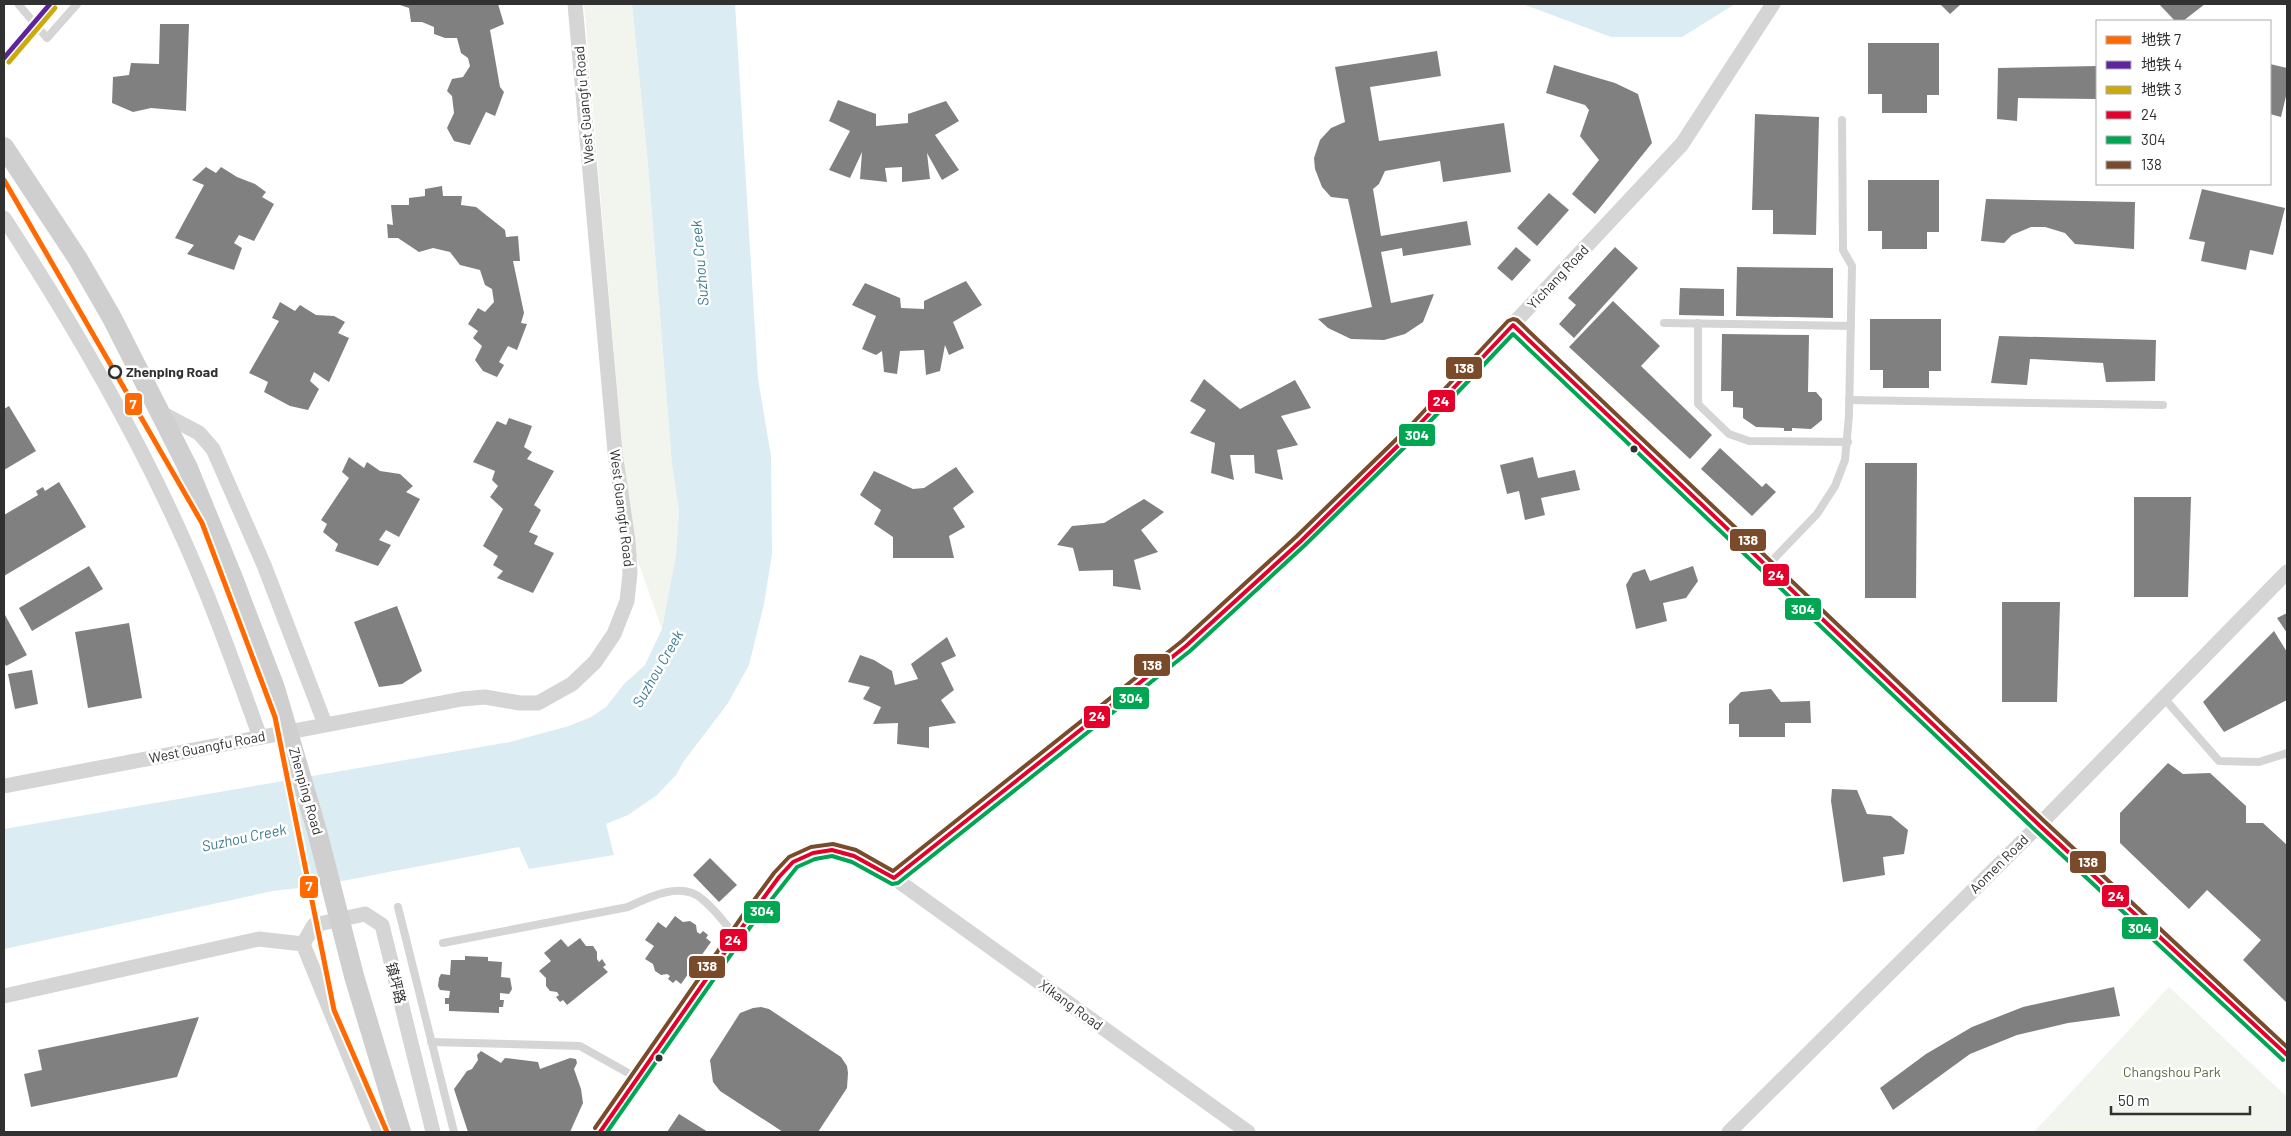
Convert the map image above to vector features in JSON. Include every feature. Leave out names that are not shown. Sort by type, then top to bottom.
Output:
[{"type":"main road","name":"Zhenping Road","points":[[4,147],[78,259],[162,412],[188,468],[233,578],[275,688],[317,831],[354,976],[402,1132]]},
{"type":"street","name":"West Guangfu Road","points":[[4,786],[462,699],[485,697],[520,703],[538,703],[572,684],[595,662],[614,634],[627,601],[630,573],[628,541],[614,452],[575,4]]},
{"type":"street","name":"Yichang Road","points":[[894,878],[1186,646],[1301,541],[1415,430],[1682,144],[1773,4]]},
{"type":"street","points":[[4,218],[78,336],[146,461],[206,591],[260,736]]},
{"type":"street","points":[[1513,325],[2039,825],[2287,1055]]},
{"type":"street","points":[[162,412],[199,433],[213,449],[264,565],[325,724]]},
{"type":"street","name":"Aomen Road","points":[[1729,1132],[2039,825],[2287,572]]},
{"type":"street","points":[[600,1132],[736,936],[779,877],[793,862],[813,852],[832,850],[854,856],[894,878]]},
{"type":"street","name":"Xikang Road","points":[[894,878],[1248,1132]]},
{"type":"street","name":"镇坪路","points":[[302,944],[314,925],[364,914],[382,925],[433,1132]]},
{"type":"street","points":[[4,996],[259,939],[302,944],[380,1132]]},
{"type":"lane","points":[[19,5],[48,38],[77,4]]},
{"type":"lane","points":[[1767,566],[1817,514],[1835,486],[1845,460],[1848,442],[1852,266],[1843,250],[1842,120]]},
{"type":"lane","points":[[1664,323],[1851,326]]},
{"type":"lane","points":[[1698,323],[1698,404],[1729,434],[1749,441],[1848,442]]},
{"type":"lane","points":[[1849,400],[2163,405]]},
{"type":"lane","points":[[2163,697],[2219,761],[2259,762],[2287,754]]},
{"type":"lane","points":[[443,943],[628,906],[650,896],[667,892],[689,892],[702,898],[736,936]]},
{"type":"lane","points":[[398,906],[454,1132]]},
{"type":"lane","points":[[431,1042],[580,1046],[636,1078]]},
{"type":"green space","points":[[584,4],[632,4],[648,165],[672,465],[679,510],[676,555],[662,629],[630,539]]},
{"type":"green space","name":"Changshou Park","points":[[2169,987],[2287,1097],[2287,1132],[2034,1132]]},
{"type":"water","name":"Suzhou Creek","points":[[632,4],[735,4],[758,379],[771,456],[772,554],[764,604],[749,665],[728,703],[684,761],[676,775],[657,795],[628,815],[606,824],[614,855],[529,869],[519,847],[316,886],[273,891],[4,949],[4,829],[510,742],[569,726],[591,717],[606,707],[624,684],[645,665],[662,629],[676,555],[679,510],[672,465],[648,165]]},
{"type":"water","points":[[1523,4],[1735,4],[1682,37],[1611,37]]},
{"type":"building","points":[[397,4],[498,4],[504,24],[490,30],[500,87],[504,92],[495,116],[486,112],[470,145],[454,141],[447,128],[454,113],[452,96],[447,91],[452,79],[463,77],[470,66],[468,58],[461,53],[457,38],[445,38],[434,34],[434,27],[422,22],[411,22],[409,8]]},
{"type":"building","points":[[1940,4],[1961,4],[1950,14]]},
{"type":"building","points":[[2159,4],[2205,4],[2184,20],[2174,20]]},
{"type":"building","points":[[160,24],[189,24],[186,111],[151,108],[133,112],[112,103],[113,77],[129,75],[131,63],[159,64]]},
{"type":"building","points":[[1868,43],[1939,43],[1939,95],[1927,95],[1927,113],[1882,113],[1882,94],[1868,94]]},
{"type":"building","points":[[1437,51],[1441,76],[1370,87],[1379,141],[1504,123],[1511,172],[1443,182],[1440,161],[1385,171],[1379,184],[1373,189],[1381,236],[1467,221],[1471,245],[1403,256],[1402,248],[1381,252],[1391,303],[1434,294],[1423,322],[1405,334],[1384,340],[1351,339],[1328,328],[1318,319],[1372,307],[1348,199],[1331,197],[1322,187],[1315,169],[1314,158],[1320,140],[1331,128],[1345,122],[1335,67]]},
{"type":"building","points":[[2271,64],[2287,68],[2287,92],[2281,117],[2271,114]]},
{"type":"building","points":[[1554,65],[1615,83],[1638,94],[1652,143],[1595,214],[1572,194],[1599,160],[1580,136],[1589,110],[1585,105],[1546,93]]},
{"type":"building","points":[[2096,66],[2096,99],[2018,98],[2017,121],[1997,119],[1998,68]]},
{"type":"building","points":[[838,100],[876,114],[876,126],[908,123],[908,114],[946,101],[959,121],[935,135],[959,170],[942,180],[927,153],[930,179],[902,182],[902,167],[885,168],[887,182],[860,179],[862,152],[850,178],[829,170],[850,131],[829,121]]},
{"type":"building","points":[[1755,114],[1819,117],[1816,235],[1773,234],[1773,210],[1752,210]]},
{"type":"building","points":[[206,167],[216,173],[221,167],[237,177],[255,184],[266,192],[262,197],[274,204],[254,241],[239,235],[234,243],[242,248],[234,270],[187,254],[194,245],[175,238],[204,185],[192,180]]},
{"type":"building","points":[[1868,180],[1939,180],[1939,232],[1927,232],[1927,249],[1882,249],[1882,231],[1868,231]]},
{"type":"building","points":[[442,186],[443,196],[462,196],[461,205],[476,207],[505,230],[506,237],[518,236],[520,261],[513,261],[524,313],[521,323],[527,324],[517,350],[508,346],[499,362],[504,365],[497,377],[483,371],[475,360],[482,346],[473,338],[478,331],[468,324],[478,308],[485,312],[494,302],[492,289],[485,285],[480,270],[460,265],[450,252],[433,248],[419,252],[398,238],[388,238],[387,224],[393,225],[391,205],[409,205],[409,198],[425,196],[425,189]]},
{"type":"building","points":[[2202,189],[2285,208],[2273,255],[2250,250],[2246,270],[2201,261],[2205,242],[2189,239]]},
{"type":"building","points":[[1549,193],[1569,210],[1537,246],[1517,228]]},
{"type":"building","points":[[1986,199],[2135,202],[2134,249],[2075,244],[2065,233],[2045,227],[2031,227],[2012,235],[2004,243],[1981,241]]},
{"type":"building","points":[[1516,247],[1531,260],[1512,281],[1497,268]]},
{"type":"building","points":[[1615,247],[1638,268],[1574,338],[1559,324],[1576,305],[1568,298]]},
{"type":"building","points":[[1737,267],[1833,268],[1833,318],[1736,316]]},
{"type":"building","points":[[966,281],[982,305],[953,322],[964,348],[949,355],[945,345],[940,371],[926,375],[924,350],[900,351],[897,374],[884,372],[882,351],[876,355],[862,349],[876,316],[852,305],[865,283],[900,298],[901,308],[924,309],[924,301]]},
{"type":"building","points":[[1680,288],[1724,289],[1724,316],[1679,315]]},
{"type":"building","points":[[1613,301],[1660,346],[1641,366],[1712,435],[1690,459],[1569,347]]},
{"type":"building","points":[[280,302],[295,311],[300,305],[316,315],[334,316],[345,322],[338,333],[349,338],[329,382],[314,372],[310,381],[319,389],[308,410],[290,406],[264,392],[268,382],[249,373],[279,321],[272,318]]},
{"type":"building","points":[[1870,319],[1941,319],[1941,371],[1929,371],[1929,388],[1883,388],[1883,370],[1870,370]]},
{"type":"building","points":[[1722,334],[1809,335],[1808,392],[1816,392],[1822,399],[1822,420],[1811,429],[1792,428],[1792,431],[1784,431],[1784,428],[1756,427],[1743,418],[1743,408],[1733,407],[1733,391],[1721,391]]},
{"type":"building","points":[[1999,336],[2156,340],[2155,381],[2106,382],[2103,363],[2030,359],[2027,385],[1991,383]]},
{"type":"building","points":[[1204,379],[1240,409],[1295,380],[1311,408],[1281,416],[1298,445],[1277,450],[1283,480],[1255,473],[1254,455],[1230,455],[1234,480],[1211,473],[1215,443],[1190,433],[1206,410],[1190,401]]},
{"type":"building","points":[[9,406],[36,451],[4,470],[4,409]]},
{"type":"building","points":[[509,418],[532,426],[524,447],[532,452],[527,459],[554,471],[534,505],[541,510],[529,532],[538,536],[534,544],[554,553],[533,593],[497,578],[503,571],[493,565],[498,556],[483,546],[503,509],[490,497],[498,486],[492,480],[495,471],[473,462],[497,421],[506,425]]},
{"type":"building","points":[[1720,448],[1762,487],[1766,483],[1776,492],[1752,516],[1701,469]]},
{"type":"building","points":[[349,457],[364,468],[367,462],[380,471],[400,474],[413,486],[406,492],[420,499],[399,537],[386,530],[379,540],[391,545],[378,566],[335,551],[338,544],[323,532],[327,524],[321,520],[349,478],[342,472]]},
{"type":"building","points":[[1533,457],[1538,478],[1575,470],[1580,490],[1541,498],[1545,515],[1525,520],[1519,491],[1507,494],[1500,465]]},
{"type":"building","points":[[1865,463],[1917,463],[1916,598],[1865,598]]},
{"type":"building","points":[[956,467],[974,492],[953,508],[965,527],[949,536],[954,558],[893,558],[893,537],[874,524],[881,510],[860,495],[874,471],[913,489],[924,488]]},
{"type":"building","points":[[59,482],[86,527],[4,576],[4,515],[38,495],[36,491],[43,487],[45,491]]},
{"type":"building","points":[[2134,497],[2191,497],[2188,597],[2134,597]]},
{"type":"building","points":[[1144,499],[1164,512],[1141,530],[1158,552],[1134,560],[1141,590],[1113,586],[1113,570],[1079,571],[1073,548],[1057,545],[1072,526],[1104,523]]},
{"type":"building","points":[[89,566],[103,589],[32,631],[19,608]]},
{"type":"building","points":[[1693,566],[1698,581],[1686,598],[1663,603],[1667,621],[1636,629],[1626,585],[1633,573],[1645,569],[1650,581]]},
{"type":"building","points":[[2002,602],[2060,602],[2057,702],[2002,702]]},
{"type":"building","points":[[397,606],[422,671],[402,684],[379,687],[354,622]]},
{"type":"building","points":[[2287,613],[2287,633],[2277,618]]},
{"type":"building","points":[[5,615],[27,655],[6,666],[4,662]]},
{"type":"building","points":[[129,623],[142,698],[88,708],[75,632]]},
{"type":"building","points":[[2274,631],[2287,652],[2287,700],[2224,732],[2203,702]]},
{"type":"building","points":[[947,637],[956,656],[941,663],[954,690],[941,700],[956,723],[929,727],[929,748],[897,744],[898,723],[873,724],[881,707],[863,699],[870,687],[848,682],[860,655],[874,660],[892,671],[895,685],[918,679],[911,664]]},
{"type":"building","points":[[32,670],[38,704],[15,709],[8,674]]},
{"type":"building","points":[[1771,689],[1781,702],[1810,701],[1811,723],[1785,723],[1785,737],[1739,737],[1739,724],[1729,724],[1729,704],[1741,692]]},
{"type":"building","points":[[2168,763],[2183,774],[2210,773],[2246,806],[2246,823],[2263,823],[2287,845],[2287,1003],[2243,960],[2261,940],[2207,890],[2189,909],[2120,843],[2120,813]]},
{"type":"building","points":[[1832,789],[1857,790],[1867,814],[1891,816],[1908,830],[1904,854],[1883,857],[1885,875],[1843,882],[1831,801]]},
{"type":"building","points":[[710,858],[737,885],[719,902],[693,875]]},
{"type":"building","points":[[675,916],[683,922],[690,921],[696,925],[697,932],[700,934],[703,931],[708,935],[706,938],[711,942],[681,984],[676,980],[673,983],[668,979],[670,976],[667,974],[661,975],[655,971],[653,964],[645,959],[654,946],[645,940],[658,922],[666,928]]},
{"type":"building","points":[[580,938],[586,946],[593,946],[597,952],[597,959],[599,962],[602,959],[606,965],[603,967],[608,972],[567,1005],[563,1000],[560,1002],[556,997],[559,995],[557,992],[550,991],[546,986],[546,978],[539,971],[551,961],[544,953],[561,939],[568,947]]},
{"type":"building","points":[[465,956],[488,957],[488,961],[502,962],[501,977],[510,978],[512,989],[509,994],[500,993],[500,1000],[504,1000],[503,1007],[499,1007],[499,1013],[449,1011],[449,1004],[445,1004],[445,998],[449,998],[450,991],[440,990],[438,986],[439,978],[441,974],[450,975],[451,960],[465,960]]},
{"type":"building","points":[[2114,987],[2120,1016],[2068,1023],[2017,1035],[1970,1054],[1893,1110],[1880,1088],[1926,1054],[1972,1027],[2023,1007]]},
{"type":"building","points":[[761,1007],[769,1009],[841,1057],[847,1066],[847,1088],[818,1132],[783,1132],[720,1091],[713,1082],[710,1060],[740,1013]]},
{"type":"building","points":[[199,1017],[177,1077],[31,1107],[24,1074],[42,1070],[38,1050]]},
{"type":"building","points":[[481,1051],[501,1063],[505,1058],[538,1062],[540,1069],[570,1058],[576,1059],[577,1063],[574,1069],[581,1089],[583,1103],[570,1132],[468,1132],[454,1089],[467,1071],[472,1069],[478,1060],[477,1055]]},
{"type":"building","points":[[679,1114],[708,1132],[667,1132]]},
{"type":"metro line","name":"4","points":[[4,58],[50,4]]},
{"type":"metro line","name":"3","points":[[9,62],[55,8]]},
{"type":"metro line","name":"7","points":[[4,180],[202,523],[275,717],[334,1010],[387,1132]]},
{"type":"transit line","name":"138","points":[[595,1128],[743,915],[774,873],[789,857],[811,847],[833,844],[856,850],[893,871],[1182,641],[1297,536],[1411,425],[1508,321],[1513,319],[1517,320],[2043,820],[2287,1047]]},
{"type":"transit line","name":"24","points":[[600,1132],[748,919],[779,877],[793,862],[813,853],[832,850],[854,856],[894,878],[1186,646],[1301,541],[1415,429],[1513,325],[2039,825],[2287,1055]]},
{"type":"transit line","name":"304","points":[[607,1132],[753,923],[797,867],[815,859],[832,856],[852,862],[892,884],[898,883],[1190,651],[1305,545],[1419,433],[1513,334],[2035,830],[2283,1060]]},
{"type":"place","name":"Zhenping Road","points":[[115,372]]}]
